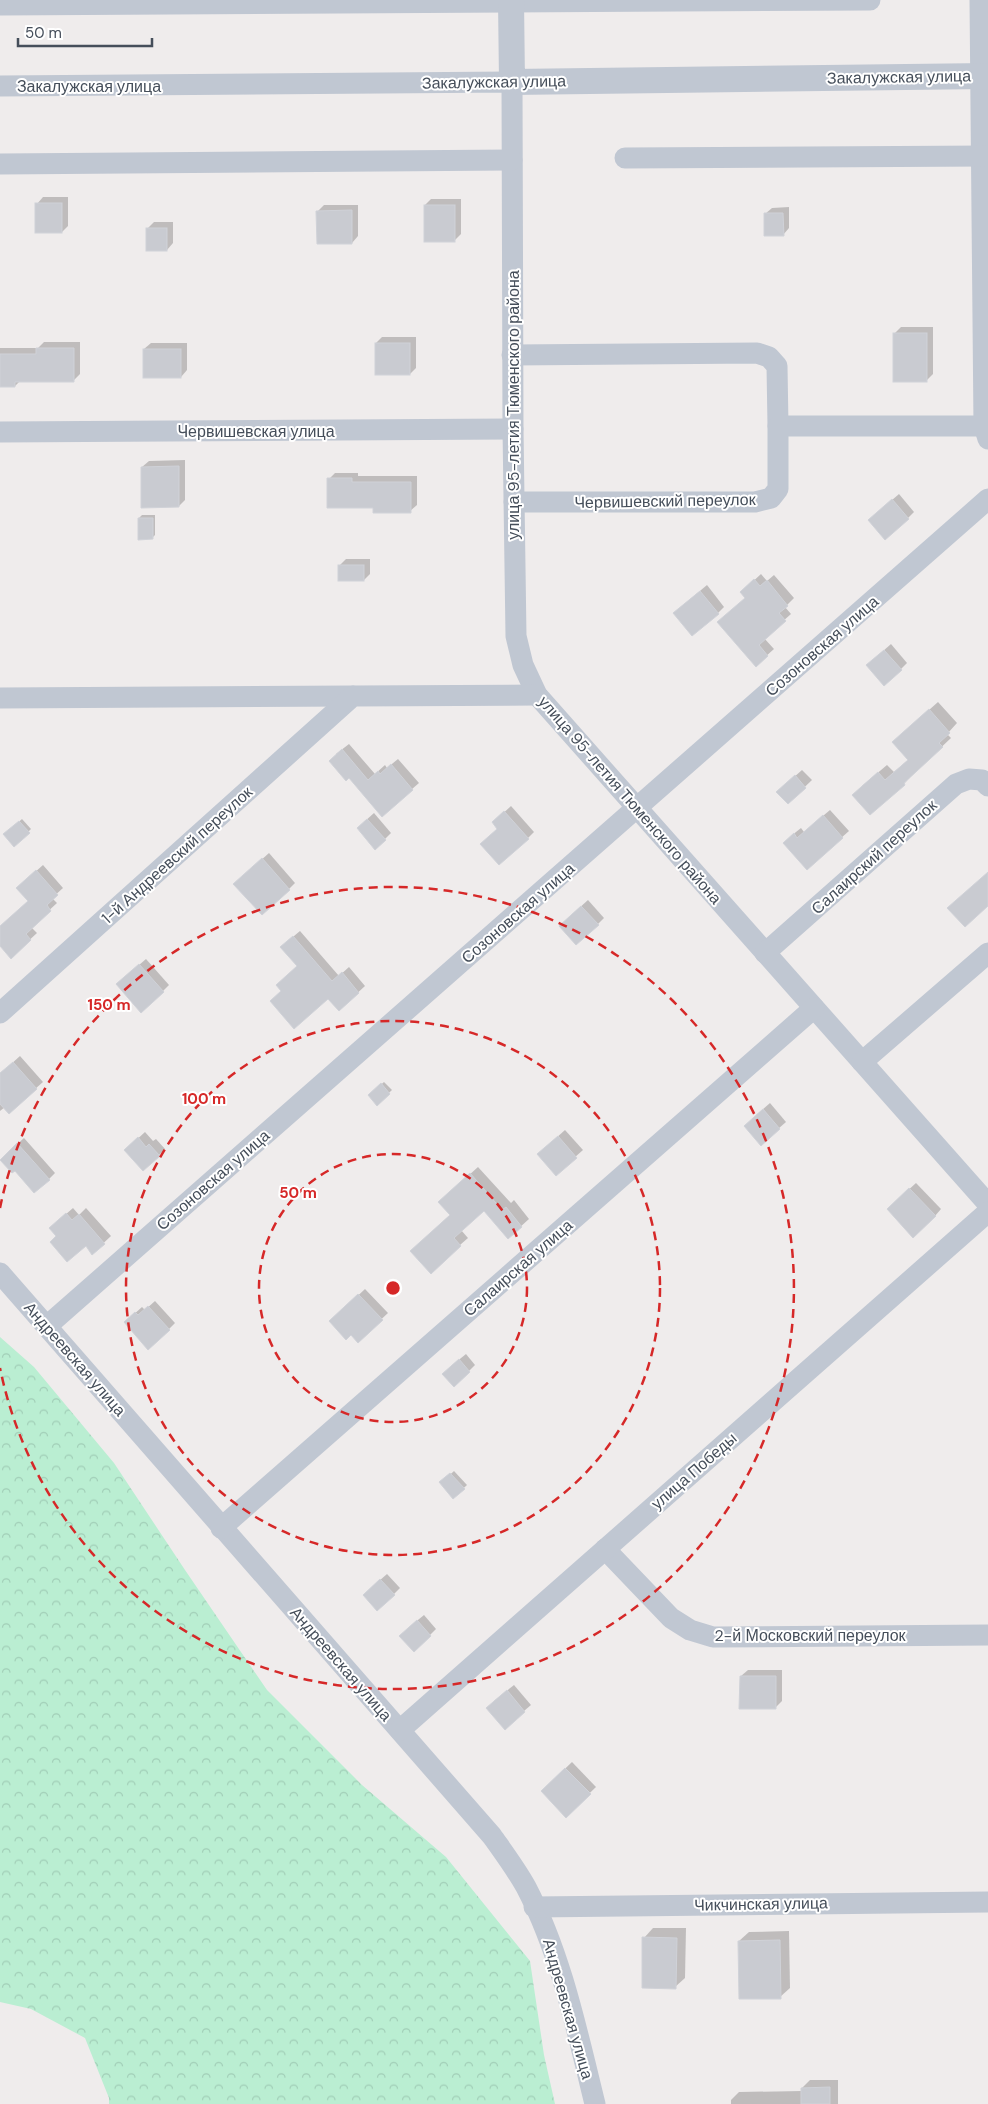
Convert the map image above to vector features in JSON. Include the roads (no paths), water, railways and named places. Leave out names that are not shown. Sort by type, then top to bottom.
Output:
[{"type":"street","points":[[0,5],[870,0]]},
{"type":"street","points":[[778,426],[986,432],[985,76],[980,0]]},
{"type":"street","name":"улица 95-летия Тюменского района","points":[[511,1],[512,355],[516,636],[523,665],[537,695],[988,1204]]},
{"type":"street","name":"Закалужская улица","points":[[0,86],[985,76]]},
{"type":"street","points":[[625,158],[985,156]]},
{"type":"street","points":[[0,164],[512,160]]},
{"type":"street","name":"Червишевский переулок","points":[[512,355],[757,353],[769,357],[777,366],[778,426],[778,489],[770,498],[755,502],[514,502]]},
{"type":"street","name":"Червишевская улица","points":[[0,432],[513,429]]},
{"type":"street","name":"Созоновская улица","points":[[47,1326],[988,499]]},
{"type":"street","points":[[0,698],[537,695]]},
{"type":"street","name":"1-й Андреевский переулок","points":[[0,1013],[353,696]]},
{"type":"street","name":"Салаирский переулок","points":[[765,953],[956,784],[969,779],[982,780],[988,786]]},
{"type":"street","points":[[862,1062],[988,953]]},
{"type":"street","name":"Салаирская улица","points":[[222,1528],[814,1008]]},
{"type":"street","name":"улица Победы","points":[[400,1730],[988,1212]]},
{"type":"street","name":"Андреевская улица","points":[[0,1273],[492,1836],[526,1888],[559,1969],[595,2104]]},
{"type":"street","name":"2-й Московский переулок","points":[[606,1549],[671,1618],[690,1630],[712,1637],[988,1635]]},
{"type":"street","name":"Чикчинская улица","points":[[534,1906],[988,1902]]}]
